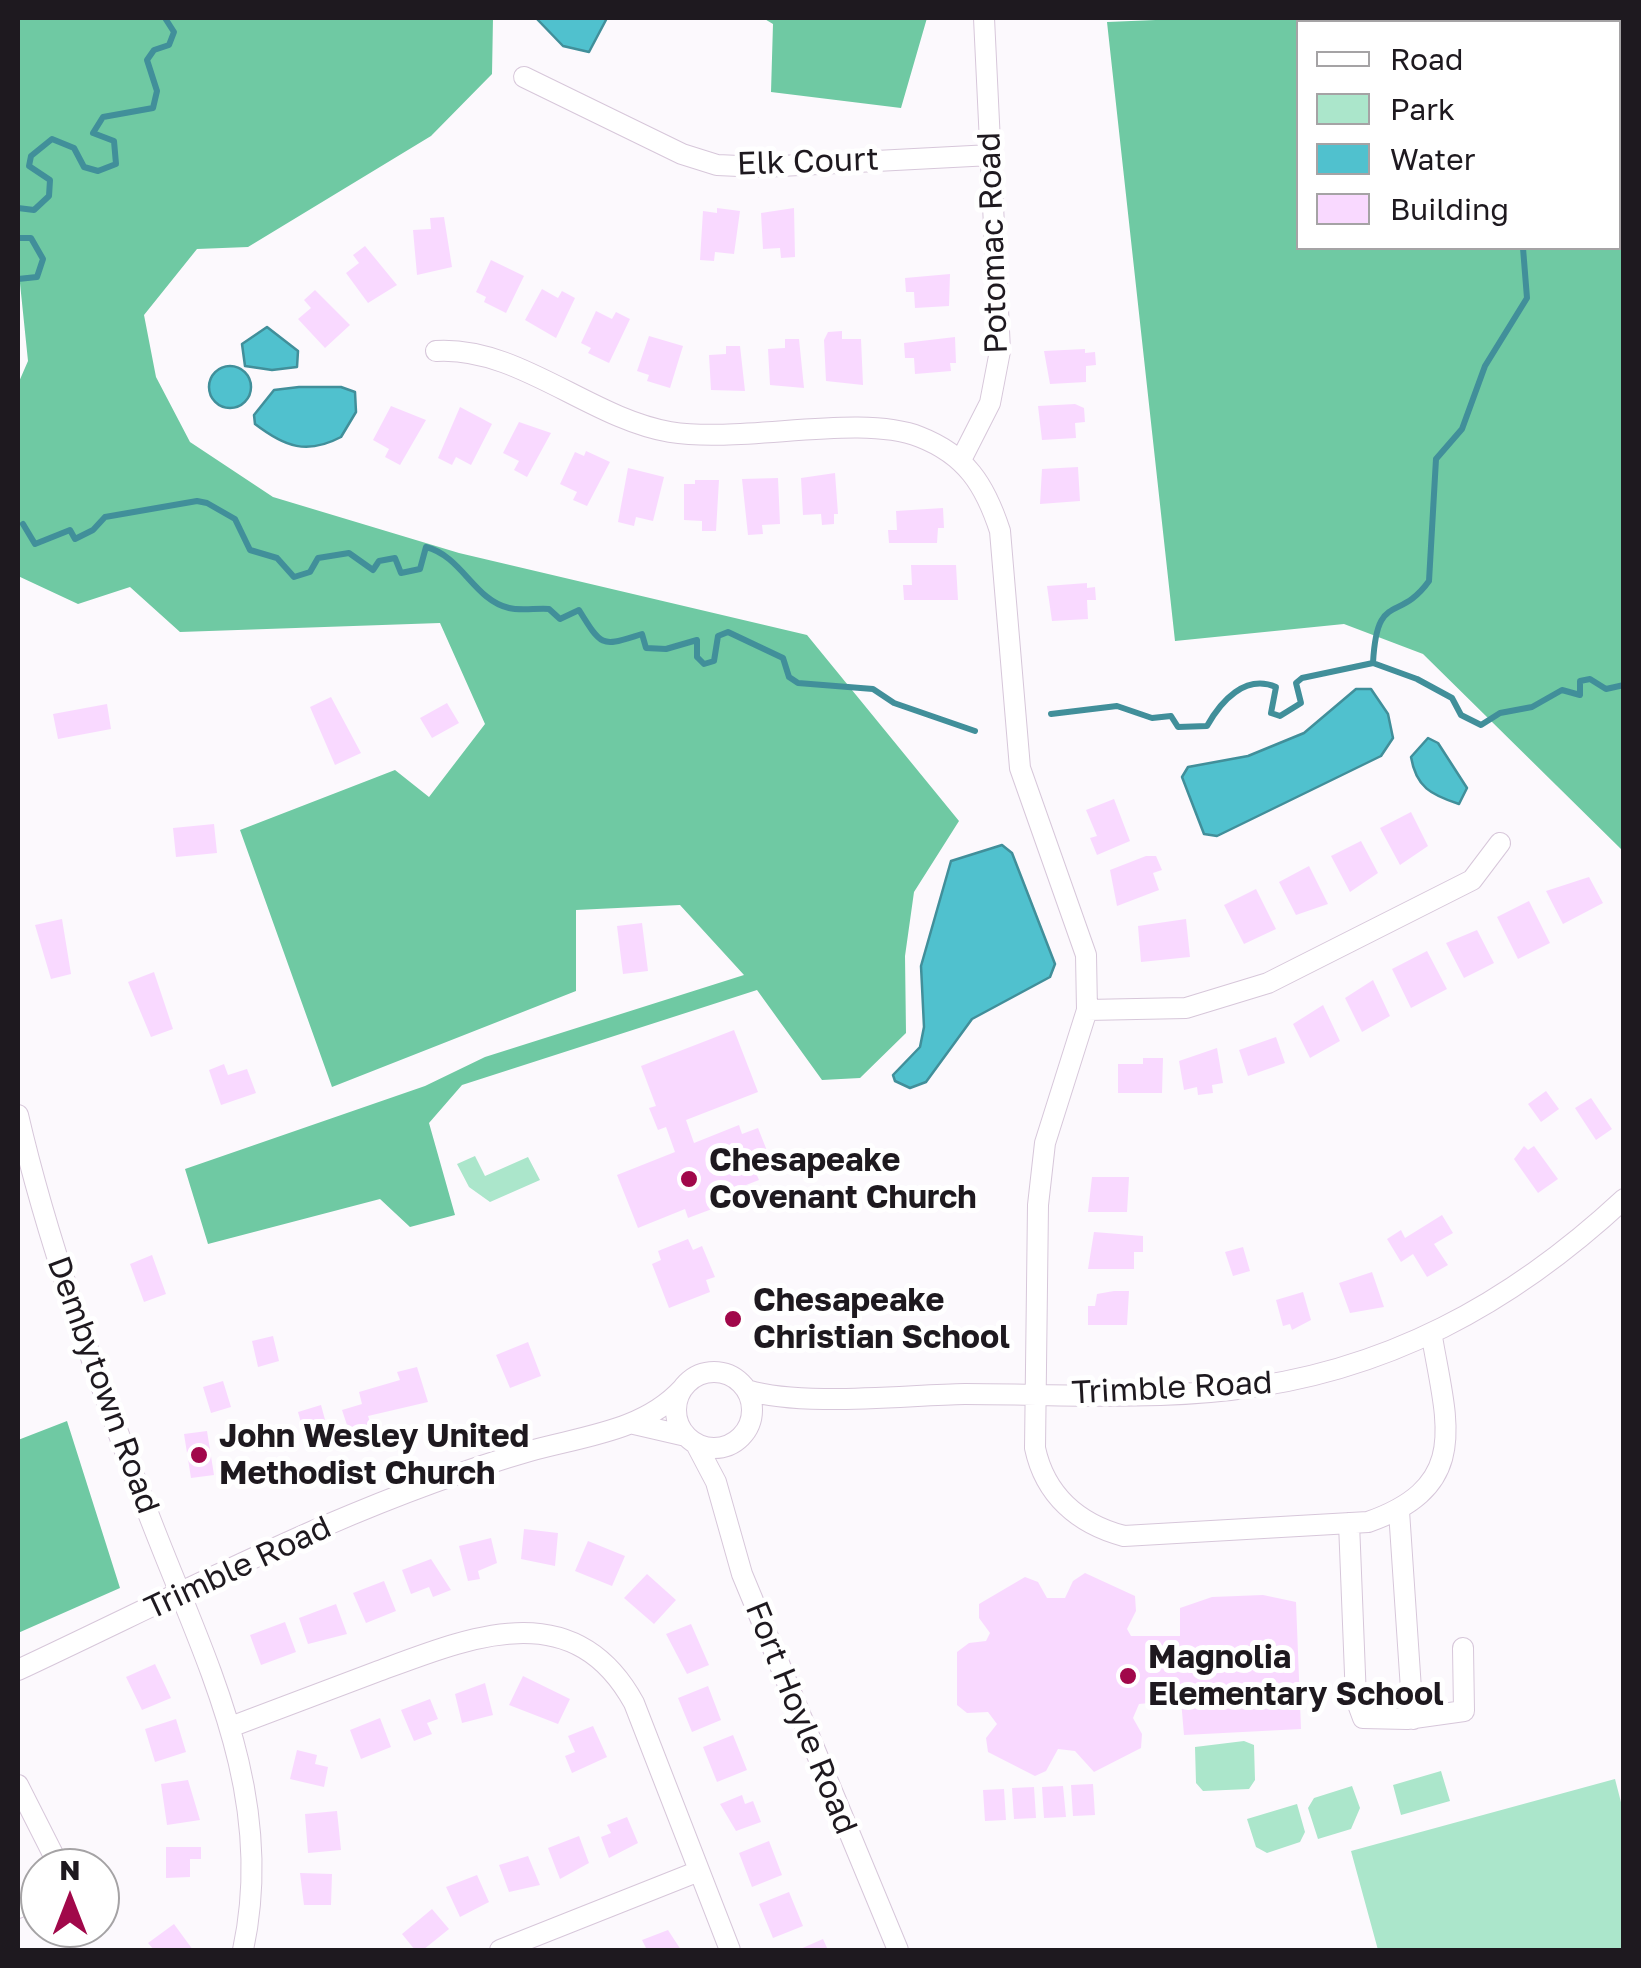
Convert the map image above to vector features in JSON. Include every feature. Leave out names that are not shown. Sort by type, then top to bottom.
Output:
[{"type":"street","name":"Potomac Road","points":[[961,460],[990,402],[1000,352],[984,18]]},
{"type":"street","name":"Elk Court","points":[[524,78],[682,154],[716,165],[761,167],[991,155]]},
{"type":"street","points":[[436,351],[470,349],[617,417],[667,431],[707,436],[885,429],[916,435],[961,460],[989,497],[1000,531],[1020,768],[1086,955],[1087,1010],[1046,1143],[1038,1205],[1034,1394],[1041,1474],[1070,1510],[1094,1528],[1124,1536],[1349,1523],[1400,1511],[1427,1491],[1441,1471],[1448,1438],[1432,1336]]},
{"type":"street","points":[[1087,1010],[1186,1008],[1268,983],[1472,880],[1500,843]]},
{"type":"street","name":"Dembytown Road","points":[[18,1115],[34,1185],[78,1324],[179,1595],[233,1726],[250,1820],[251,1883],[243,1950]]},
{"type":"street","name":"Trimble Road","points":[[747,1390],[787,1400],[1244,1388],[1293,1381],[1377,1358],[1432,1336],[1509,1294],[1582,1238],[1624,1198]]},
{"type":"street","points":[[732,1444],[720,1448],[691,1440],[676,1414],[682,1389],[691,1380],[715,1372],[739,1380],[752,1402],[749,1426]]},
{"type":"street","name":"Trimble Road","points":[[18,1670],[289,1543],[460,1474],[634,1424],[665,1407],[682,1389]]},
{"type":"street","points":[[716,1482],[732,1444],[749,1426],[787,1400]]},
{"type":"street","name":"Trimble Road","points":[[634,1424],[691,1440]]},
{"type":"street","name":"Fort Hoyle Road","points":[[691,1440],[716,1482],[742,1574],[898,1950]]},
{"type":"street","points":[[1400,1511],[1413,1719]]},
{"type":"street","points":[[1349,1523],[1356,1699],[1363,1718],[1413,1719],[1464,1711],[1462,1648]]},
{"type":"street","points":[[233,1726],[473,1637],[520,1631],[558,1638],[587,1652],[624,1686],[730,1950]]},
{"type":"street","points":[[18,1785],[50,1848]]},
{"type":"street","points":[[500,1950],[699,1871]]},
{"type":"green space","points":[[18,18],[493,18],[492,74],[431,136],[248,247],[197,249],[144,315],[156,377],[190,442],[273,497],[459,553],[807,635],[959,821],[914,892],[905,956],[906,1033],[860,1078],[822,1080],[757,990],[462,1085],[429,1123],[455,1215],[410,1227],[380,1199],[208,1244],[185,1169],[425,1086],[485,1057],[744,975],[680,905],[576,910],[576,991],[332,1087],[240,830],[395,770],[429,797],[485,724],[440,623],[180,632],[130,587],[78,604],[18,576],[18,384],[28,361],[18,264]]},
{"type":"green space","points":[[763,18],[927,18],[901,108],[771,92],[773,24]]},
{"type":"green space","points":[[1204,18],[1486,18],[1296,20],[1296,250],[1621,250],[1623,135],[1623,851],[1423,654],[1344,624],[1175,641],[1107,22]]},
{"type":"green space","points":[[475,1156],[485,1176],[528,1157],[540,1180],[490,1202],[469,1187],[457,1164]]},
{"type":"green space","points":[[67,1421],[120,1588],[18,1633],[18,1440]]},
{"type":"green space","points":[[1244,1741],[1254,1745],[1255,1780],[1249,1789],[1203,1791],[1196,1783],[1195,1747]]},
{"type":"green space","points":[[1441,1771],[1450,1801],[1401,1815],[1393,1785]]},
{"type":"green space","points":[[1615,1779],[1623,1810],[1623,1950],[1378,1950],[1351,1851]]},
{"type":"green space","points":[[1352,1786],[1360,1808],[1351,1829],[1318,1839],[1308,1808],[1314,1798]]},
{"type":"green space","points":[[1297,1804],[1305,1832],[1300,1842],[1267,1853],[1256,1847],[1247,1819]]},
{"type":"water","points":[[536,18],[607,18],[589,52],[563,46]]},
{"type":"water","points":[[267,327],[298,351],[297,367],[272,370],[245,366],[242,344]]},
{"type":"water","points":[[230,366],[245,372],[251,387],[245,402],[230,408],[215,402],[209,387],[215,372]]},
{"type":"water","points":[[341,387],[355,392],[356,412],[341,437],[317,446],[296,446],[255,424],[254,415],[274,390]]},
{"type":"water","points":[[1356,689],[1371,689],[1388,714],[1393,738],[1381,756],[1217,836],[1204,834],[1182,777],[1188,767],[1248,756],[1304,733]]},
{"type":"water","points":[[1428,738],[1438,743],[1467,788],[1459,804],[1433,793],[1417,776],[1411,757]]},
{"type":"water","points":[[1002,845],[1012,853],[1055,964],[1050,977],[972,1019],[926,1082],[910,1088],[895,1081],[893,1075],[920,1047],[924,1027],[921,966],[951,861]]},
{"type":"building","points":[[717,208],[740,211],[734,254],[715,252],[714,261],[700,260],[703,211],[717,213]]},
{"type":"building","points":[[794,208],[795,257],[781,258],[780,248],[763,249],[761,213]]},
{"type":"building","points":[[444,217],[452,267],[417,275],[413,230],[431,229],[430,218]]},
{"type":"building","points":[[365,246],[397,285],[368,303],[346,273],[359,263],[353,255]]},
{"type":"building","points":[[491,260],[524,276],[506,313],[484,302],[486,297],[476,292]]},
{"type":"building","points":[[950,274],[949,306],[915,308],[914,292],[906,292],[905,278]]},
{"type":"building","points":[[542,289],[558,298],[562,291],[575,298],[556,338],[525,320]]},
{"type":"building","points":[[315,290],[350,325],[325,348],[298,319],[311,308],[304,300]]},
{"type":"building","points":[[596,311],[612,319],[616,312],[630,319],[609,363],[588,353],[591,348],[581,343]]},
{"type":"building","points":[[842,331],[842,339],[861,339],[863,385],[826,381],[824,340],[828,332]]},
{"type":"building","points":[[649,336],[683,346],[670,388],[647,381],[649,375],[637,371]]},
{"type":"building","points":[[955,337],[956,363],[950,363],[951,371],[915,374],[914,358],[905,358],[904,343]]},
{"type":"building","points":[[785,339],[799,339],[804,388],[770,385],[768,349],[785,348]]},
{"type":"building","points":[[726,346],[740,346],[745,391],[711,390],[709,355],[726,354]]},
{"type":"building","points":[[1085,349],[1085,353],[1095,352],[1096,365],[1086,366],[1086,382],[1050,384],[1044,351]]},
{"type":"building","points":[[1075,404],[1084,408],[1085,422],[1075,423],[1076,438],[1042,440],[1038,406]]},
{"type":"building","points":[[391,406],[426,420],[400,465],[385,457],[389,449],[373,440]]},
{"type":"building","points":[[460,407],[492,424],[471,465],[456,457],[452,465],[438,458]]},
{"type":"building","points":[[519,422],[551,433],[527,477],[514,470],[519,461],[503,453]]},
{"type":"building","points":[[586,451],[610,462],[587,506],[573,500],[577,492],[560,484],[575,452],[584,456]]},
{"type":"building","points":[[1078,467],[1080,501],[1040,504],[1042,469]]},
{"type":"building","points":[[628,468],[664,477],[653,521],[636,517],[634,526],[618,522]]},
{"type":"building","points":[[835,473],[838,514],[834,514],[834,524],[822,525],[821,514],[803,515],[801,478]]},
{"type":"building","points":[[778,478],[780,524],[762,525],[763,534],[748,535],[742,479]]},
{"type":"building","points":[[695,480],[719,480],[716,531],[702,531],[702,521],[684,520],[684,484],[695,484]]},
{"type":"building","points":[[943,508],[944,528],[938,528],[937,543],[889,543],[888,530],[897,530],[896,511]]},
{"type":"building","points":[[911,565],[956,565],[958,600],[904,600],[903,585],[912,585]]},
{"type":"building","points":[[1087,583],[1087,588],[1095,587],[1096,600],[1087,600],[1088,619],[1052,621],[1047,586]]},
{"type":"building","points":[[331,697],[361,753],[335,765],[310,707]]},
{"type":"building","points":[[447,703],[459,723],[432,738],[420,718]]},
{"type":"building","points":[[107,704],[111,729],[58,739],[53,714]]},
{"type":"building","points":[[1114,799],[1130,841],[1097,855],[1090,838],[1097,836],[1086,810]]},
{"type":"building","points":[[1411,812],[1428,846],[1400,865],[1380,828]]},
{"type":"building","points":[[214,824],[217,853],[176,857],[173,828]]},
{"type":"building","points":[[1361,841],[1378,873],[1350,892],[1331,856]]},
{"type":"building","points":[[1156,856],[1162,870],[1153,873],[1159,890],[1117,906],[1110,870]]},
{"type":"building","points":[[1309,866],[1328,904],[1296,915],[1279,882]]},
{"type":"building","points":[[1589,877],[1603,903],[1563,924],[1546,891]]},
{"type":"building","points":[[1256,889],[1276,929],[1244,944],[1224,905]]},
{"type":"building","points":[[1529,901],[1550,943],[1518,959],[1497,917]]},
{"type":"building","points":[[62,919],[71,974],[51,979],[35,925]]},
{"type":"building","points":[[1186,919],[1190,957],[1141,962],[1138,926]]},
{"type":"building","points":[[642,923],[648,971],[623,974],[617,926]]},
{"type":"building","points":[[1477,930],[1494,963],[1464,978],[1446,943]]},
{"type":"building","points":[[1427,951],[1447,989],[1411,1008],[1392,969]]},
{"type":"building","points":[[154,972],[173,1029],[151,1037],[128,982]]},
{"type":"building","points":[[1373,980],[1390,1016],[1362,1032],[1345,998]]},
{"type":"building","points":[[1323,1005],[1340,1041],[1310,1058],[1293,1024]]},
{"type":"building","points":[[734,1030],[758,1092],[686,1120],[694,1143],[739,1125],[742,1134],[758,1128],[773,1166],[756,1173],[759,1180],[708,1200],[712,1209],[688,1218],[685,1209],[638,1228],[617,1175],[675,1152],[666,1127],[658,1130],[649,1108],[656,1106],[641,1066]]},
{"type":"building","points":[[1276,1037],[1285,1063],[1248,1076],[1239,1050]]},
{"type":"building","points":[[1217,1048],[1223,1083],[1212,1085],[1213,1093],[1198,1095],[1197,1087],[1184,1090],[1179,1061]]},
{"type":"building","points":[[1143,1058],[1163,1058],[1162,1093],[1118,1093],[1118,1064],[1143,1064]]},
{"type":"building","points":[[224,1064],[228,1075],[247,1069],[256,1093],[221,1105],[209,1070]]},
{"type":"building","points":[[1546,1091],[1559,1109],[1541,1122],[1528,1104]]},
{"type":"building","points":[[1591,1098],[1612,1129],[1596,1140],[1575,1108]]},
{"type":"building","points":[[1524,1146],[1528,1150],[1534,1146],[1558,1179],[1538,1193],[1514,1159]]},
{"type":"building","points":[[1092,1177],[1129,1177],[1127,1212],[1088,1212]]},
{"type":"building","points":[[1442,1215],[1453,1233],[1434,1244],[1448,1265],[1427,1277],[1413,1254],[1401,1262],[1387,1239],[1401,1230],[1405,1238]]},
{"type":"building","points":[[1094,1232],[1143,1236],[1143,1252],[1134,1252],[1134,1269],[1088,1269]]},
{"type":"building","points":[[688,1239],[693,1250],[702,1246],[715,1277],[706,1280],[710,1292],[669,1308],[652,1264],[661,1260],[658,1251]]},
{"type":"building","points":[[1243,1247],[1250,1271],[1233,1276],[1225,1252]]},
{"type":"building","points":[[152,1255],[166,1294],[144,1302],[130,1264]]},
{"type":"building","points":[[1372,1272],[1384,1307],[1350,1313],[1339,1283]]},
{"type":"building","points":[[1129,1291],[1127,1325],[1088,1325],[1088,1306],[1095,1306],[1097,1294]]},
{"type":"building","points":[[1303,1292],[1311,1320],[1292,1330],[1290,1324],[1283,1326],[1276,1300]]},
{"type":"building","points":[[273,1336],[279,1361],[258,1367],[252,1341]]},
{"type":"building","points":[[528,1342],[541,1376],[510,1388],[496,1355]]},
{"type":"building","points":[[417,1367],[428,1402],[368,1416],[372,1428],[350,1434],[342,1410],[362,1404],[359,1392],[400,1380],[397,1372]]},
{"type":"building","points":[[223,1381],[231,1407],[211,1413],[203,1387]]},
{"type":"building","points":[[321,1405],[327,1427],[304,1433],[298,1412]]},
{"type":"building","name":"John Wesley United Methodist Church","points":[[207,1431],[214,1475],[191,1478],[184,1434]]},
{"type":"building","points":[[524,1529],[558,1533],[555,1566],[521,1559]]},
{"type":"building","points":[[491,1538],[497,1563],[478,1571],[480,1579],[468,1581],[459,1546]]},
{"type":"building","points":[[588,1541],[625,1556],[612,1586],[575,1571]]},
{"type":"building","points":[[431,1559],[451,1590],[433,1597],[429,1587],[411,1594],[402,1570]]},
{"type":"building","name":"Magnolia Elementary School","points":[[1085,1573],[1135,1596],[1136,1611],[1127,1629],[1131,1636],[1180,1636],[1180,1608],[1212,1597],[1263,1595],[1296,1602],[1301,1729],[1184,1735],[1181,1700],[1139,1704],[1133,1718],[1142,1734],[1141,1748],[1094,1772],[1075,1751],[1058,1749],[1046,1771],[1035,1776],[988,1752],[986,1738],[997,1724],[988,1712],[967,1713],[957,1705],[957,1652],[969,1643],[986,1641],[990,1633],[979,1618],[979,1604],[1025,1577],[1038,1582],[1047,1598],[1065,1598],[1073,1581]]},
{"type":"building","points":[[647,1574],[676,1600],[654,1624],[624,1598]]},
{"type":"building","points":[[384,1581],[396,1611],[366,1623],[353,1593]]},
{"type":"building","points":[[336,1604],[347,1634],[308,1644],[299,1618]]},
{"type":"building","points":[[285,1622],[296,1652],[261,1665],[250,1635]]},
{"type":"building","points":[[691,1624],[709,1665],[687,1674],[666,1634]]},
{"type":"building","points":[[155,1664],[171,1698],[142,1710],[126,1677]]},
{"type":"building","points":[[523,1676],[570,1699],[558,1724],[509,1705]]},
{"type":"building","points":[[485,1683],[493,1715],[462,1723],[455,1694]]},
{"type":"building","points":[[708,1686],[721,1720],[692,1732],[678,1698]]},
{"type":"building","points":[[430,1699],[438,1719],[427,1723],[432,1734],[414,1741],[401,1710]]},
{"type":"building","points":[[380,1718],[391,1747],[361,1759],[350,1730]]},
{"type":"building","points":[[176,1719],[186,1752],[155,1762],[145,1729]]},
{"type":"building","points":[[593,1726],[607,1757],[572,1773],[565,1756],[575,1752],[568,1736]]},
{"type":"building","points":[[733,1735],[747,1770],[717,1782],[703,1747]]},
{"type":"building","points":[[297,1750],[317,1755],[315,1764],[328,1767],[324,1787],[290,1779]]},
{"type":"building","points":[[188,1780],[200,1820],[167,1825],[161,1784]]},
{"type":"building","points":[[1093,1784],[1095,1815],[1073,1816],[1071,1785]]},
{"type":"building","points":[[1063,1786],[1066,1817],[1044,1818],[1042,1787]]},
{"type":"building","points":[[1034,1787],[1036,1818],[1014,1819],[1012,1788]]},
{"type":"building","points":[[1004,1789],[1006,1820],[985,1821],[983,1790]]},
{"type":"building","points":[[742,1795],[745,1804],[753,1801],[761,1822],[736,1831],[720,1804]]},
{"type":"building","points":[[337,1811],[341,1850],[308,1853],[305,1814]]},
{"type":"building","points":[[627,1817],[638,1843],[609,1858],[601,1837],[611,1833],[607,1825]]},
{"type":"building","points":[[579,1836],[589,1863],[560,1879],[548,1848]]},
{"type":"building","points":[[769,1841],[782,1875],[752,1887],[739,1853]]},
{"type":"building","points":[[166,1847],[201,1847],[201,1859],[190,1859],[190,1877],[166,1878]]},
{"type":"building","points":[[528,1856],[540,1885],[509,1892],[499,1865]]},
{"type":"building","points":[[300,1873],[332,1874],[331,1905],[304,1905]]},
{"type":"building","points":[[477,1875],[489,1902],[460,1917],[446,1887]]},
{"type":"building","points":[[789,1892],[803,1926],[773,1938],[759,1904]]},
{"type":"building","points":[[432,1909],[449,1929],[423,1950],[415,1950],[402,1934]]},
{"type":"building","points":[[174,1924],[193,1950],[154,1950],[148,1943]]},
{"type":"building","points":[[668,1930],[681,1950],[647,1950],[642,1940]]},
{"type":"building","points":[[823,1939],[828,1950],[798,1950]]},
{"type":"waterway","points":[[18,208],[34,210],[49,196],[50,180],[29,166],[31,156],[52,139],[74,148],[84,167],[98,171],[116,164],[114,141],[93,133],[103,117],[153,108],[157,91],[147,60],[154,50],[169,45],[174,32],[165,18]]},
{"type":"waterway","points":[[18,238],[31,238],[43,259],[37,277],[18,279]]},
{"type":"waterway","points":[[1373,663],[1375,640],[1384,616],[1408,602],[1429,581],[1436,459],[1462,429],[1485,366],[1527,298],[1523,250]]},
{"type":"waterway","points":[[23,524],[35,544],[70,530],[75,539],[93,530],[105,517],[197,501],[235,519],[250,550],[277,558],[294,577],[310,572],[318,558],[349,553],[373,570],[379,561],[395,558],[401,573],[420,569],[426,547],[449,559],[497,603],[513,609],[549,609],[560,619],[579,610],[604,641],[642,634],[646,648],[666,649],[697,640],[697,657],[704,664],[714,661],[718,636],[728,632],[783,658],[789,677],[798,683],[873,689],[894,703],[975,731]]},
{"type":"waterway","points":[[1051,714],[1117,706],[1152,718],[1171,716],[1178,727],[1207,726],[1235,692],[1265,684],[1276,687],[1271,713],[1280,716],[1301,703],[1296,683],[1302,678],[1373,663],[1417,679],[1452,698],[1461,715],[1481,725],[1500,713],[1532,707],[1562,690],[1580,695],[1580,681],[1590,679],[1606,689],[1624,685]]},
{"type":"place","name":"Chesapeake Covenant Church","points":[[689,1179]]},
{"type":"place","name":"Chesapeake Christian School","points":[[733,1319]]},
{"type":"place","name":"John Wesley United Methodist Church","points":[[199,1455]]},
{"type":"place","name":"Magnolia Elementary School","points":[[1128,1676]]}]
